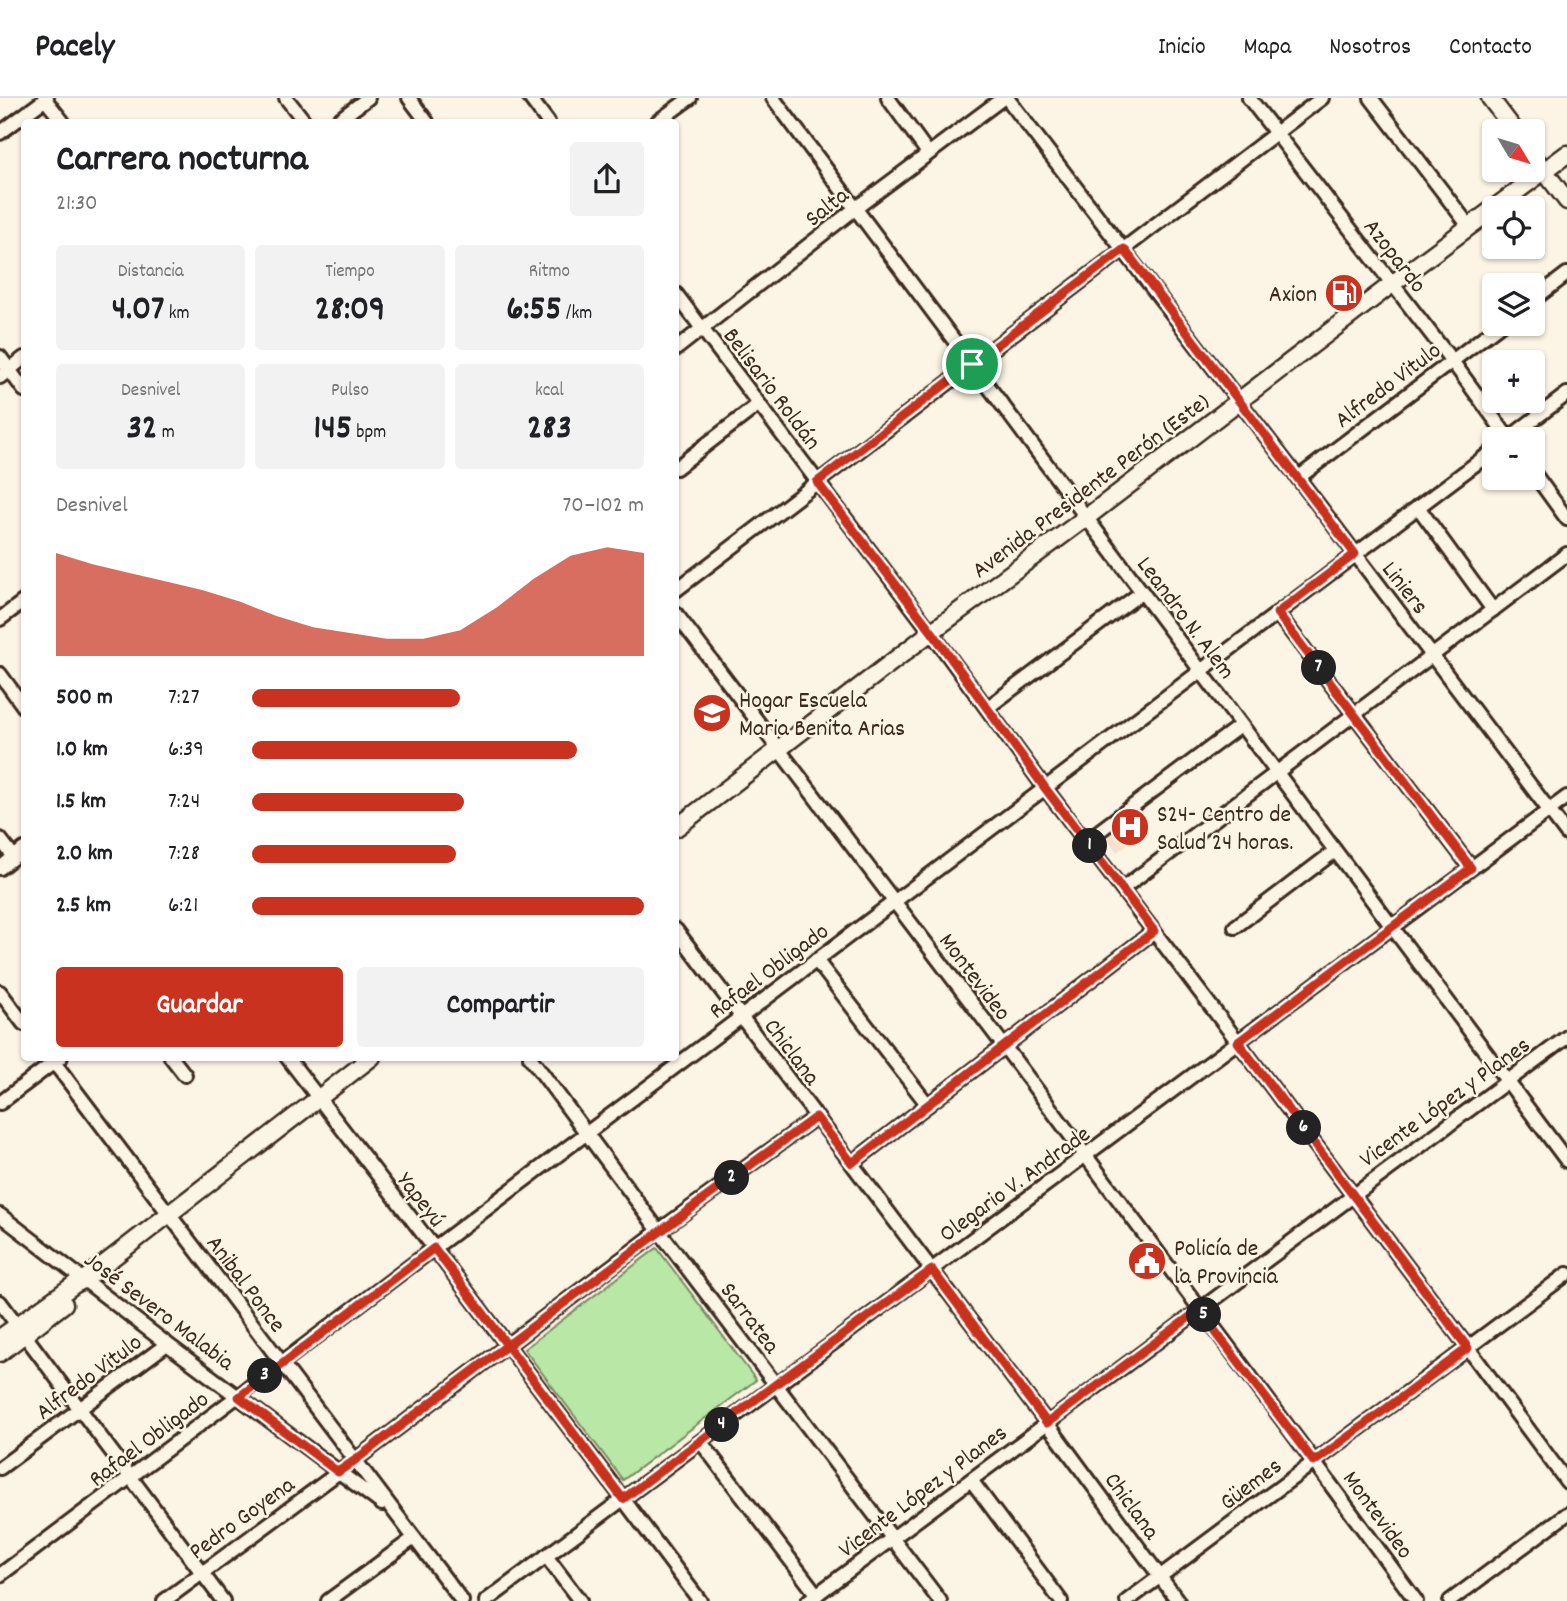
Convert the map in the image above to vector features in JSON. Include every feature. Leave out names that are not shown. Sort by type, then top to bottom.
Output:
[{"type":"main road","points":[[1490,98],[1506,119]]},
{"type":"main road","name":"Avenida Presidente Perón (Este)","points":[[1545,170],[1567,154]]},
{"type":"main road","points":[[1545,172],[1567,201]]},
{"type":"main road","name":"Avenida Presidente Perón (Este)","points":[[679,826],[1529,182]]},
{"type":"main road","points":[[0,1338],[21,1330],[80,1291],[85,1279],[367,1061]]},
{"type":"main road","points":[[0,1353],[21,1330]]},
{"type":"street","points":[[0,133],[46,98],[61,119]]},
{"type":"street","points":[[286,98],[303,119]]},
{"type":"street","points":[[341,119],[368,98]]},
{"type":"street","points":[[409,98],[425,119]]},
{"type":"street","points":[[530,98],[546,119]]},
{"type":"street","points":[[661,119],[690,98]]},
{"type":"street","name":"Leandro N. Alem","points":[[773,98],[1567,1161]]},
{"type":"street","points":[[888,98],[928,153]]},
{"type":"street","name":"Salta","points":[[679,347],[928,153],[1005,98]]},
{"type":"street","name":"Liniers","points":[[1005,98],[1124,249],[1567,834]]},
{"type":"street","name":"Azopardo","points":[[1249,98],[1500,427]]},
{"type":"street","points":[[679,588],[1322,98]]},
{"type":"street","points":[[1371,98],[1469,226]]},
{"type":"street","points":[[1545,291],[1567,274]]},
{"type":"street","name":"Belisario Roldán","points":[[679,298],[1567,1482]]},
{"type":"street","name":"Alfredo Vitulo","points":[[1298,478],[1485,336]]},
{"type":"street","points":[[0,357],[5,373],[21,387]]},
{"type":"street","points":[[5,373],[21,360]]},
{"type":"street","points":[[1524,427],[1567,394]]},
{"type":"street","points":[[679,466],[759,404]]},
{"type":"street","name":"Rafael Obligado","points":[[0,1575],[1482,459]]},
{"type":"street","points":[[1545,489],[1567,519]]},
{"type":"street","points":[[1418,508],[1493,610]]},
{"type":"street","points":[[1122,889],[1567,554]]},
{"type":"street","points":[[987,708],[1142,592]]},
{"type":"street","points":[[0,619],[21,603]]},
{"type":"street","points":[[1277,613],[1471,868]]},
{"type":"street","name":"Montevideo","points":[[679,618],[1004,1046],[1416,1601]]},
{"type":"street","points":[[0,674],[21,703]]},
{"type":"street","points":[[1086,841],[1241,725]]},
{"type":"street","name":"Olegario V. Andrade","points":[[486,1601],[1567,797]]},
{"type":"street","points":[[0,839],[19,853],[0,868]]},
{"type":"street","points":[[1235,927],[1335,851]]},
{"type":"street","points":[[852,1163],[1154,931]]},
{"type":"street","name":"Chiclana","points":[[679,934],[1178,1601]]},
{"type":"street","points":[[816,960],[928,1105]]},
{"type":"street","points":[[0,992],[21,1020]]},
{"type":"street","name":"Vicente López y Planes","points":[[812,1598],[1567,1037]]},
{"type":"street","points":[[0,1103],[52,1061]]},
{"type":"street","name":"Anibal Ponce","points":[[56,1061],[354,1461],[462,1601]]},
{"type":"street","points":[[174,1061],[185,1075]]},
{"type":"street","name":"Yapeyú","points":[[290,1061],[701,1601]]},
{"type":"street","name":"Sarratea","points":[[533,1061],[940,1601]]},
{"type":"street","name":"Pedro Goyena","points":[[163,1601],[816,1117]]},
{"type":"street","name":"José Severo Malabia","points":[[0,1215],[395,1514]]},
{"type":"street","name":"Güemes","points":[[1127,1601],[1567,1274]]},
{"type":"street","points":[[0,1302],[223,1601]]},
{"type":"street","name":"Alfredo Vitulo","points":[[0,1468],[167,1344]]},
{"type":"street","points":[[701,1442],[812,1598]]},
{"type":"street","points":[[971,1480],[1061,1601]]},
{"type":"street","points":[[1450,1601],[1567,1514]]},
{"type":"street","points":[[328,1601],[414,1538]]},
{"type":"street","points":[[546,1556],[580,1601]]},
{"type":"shaded area","points":[[1130,816],[1142,830],[1117,852],[1107,838],[1120,828],[1117,825]]},
{"type":"green space","points":[[657,1248],[756,1380],[623,1480],[524,1349]]},
{"type":"place","name":"Axion","points":[[1344,293]]},
{"type":"place","name":"Hogar Escuela Maria Benita Arias","points":[[712,713]]},
{"type":"place","name":"S24- Centro de Salud 24 horas.","points":[[1130,827]]},
{"type":"place","name":"Policía de la Provincia","points":[[1147,1261]]},
{"type":"route","points":[[972,364],[817,482],[1154,931],[852,1163],[816,1117],[659,1231],[507,1345],[354,1461],[338,1472],[239,1397],[434,1248],[507,1345],[623,1499],[932,1270],[1047,1423],[1199,1310],[1314,1462],[1468,1348],[1238,1042],[1471,868],[1277,613],[1355,554],[1124,249],[972,364]]}]
